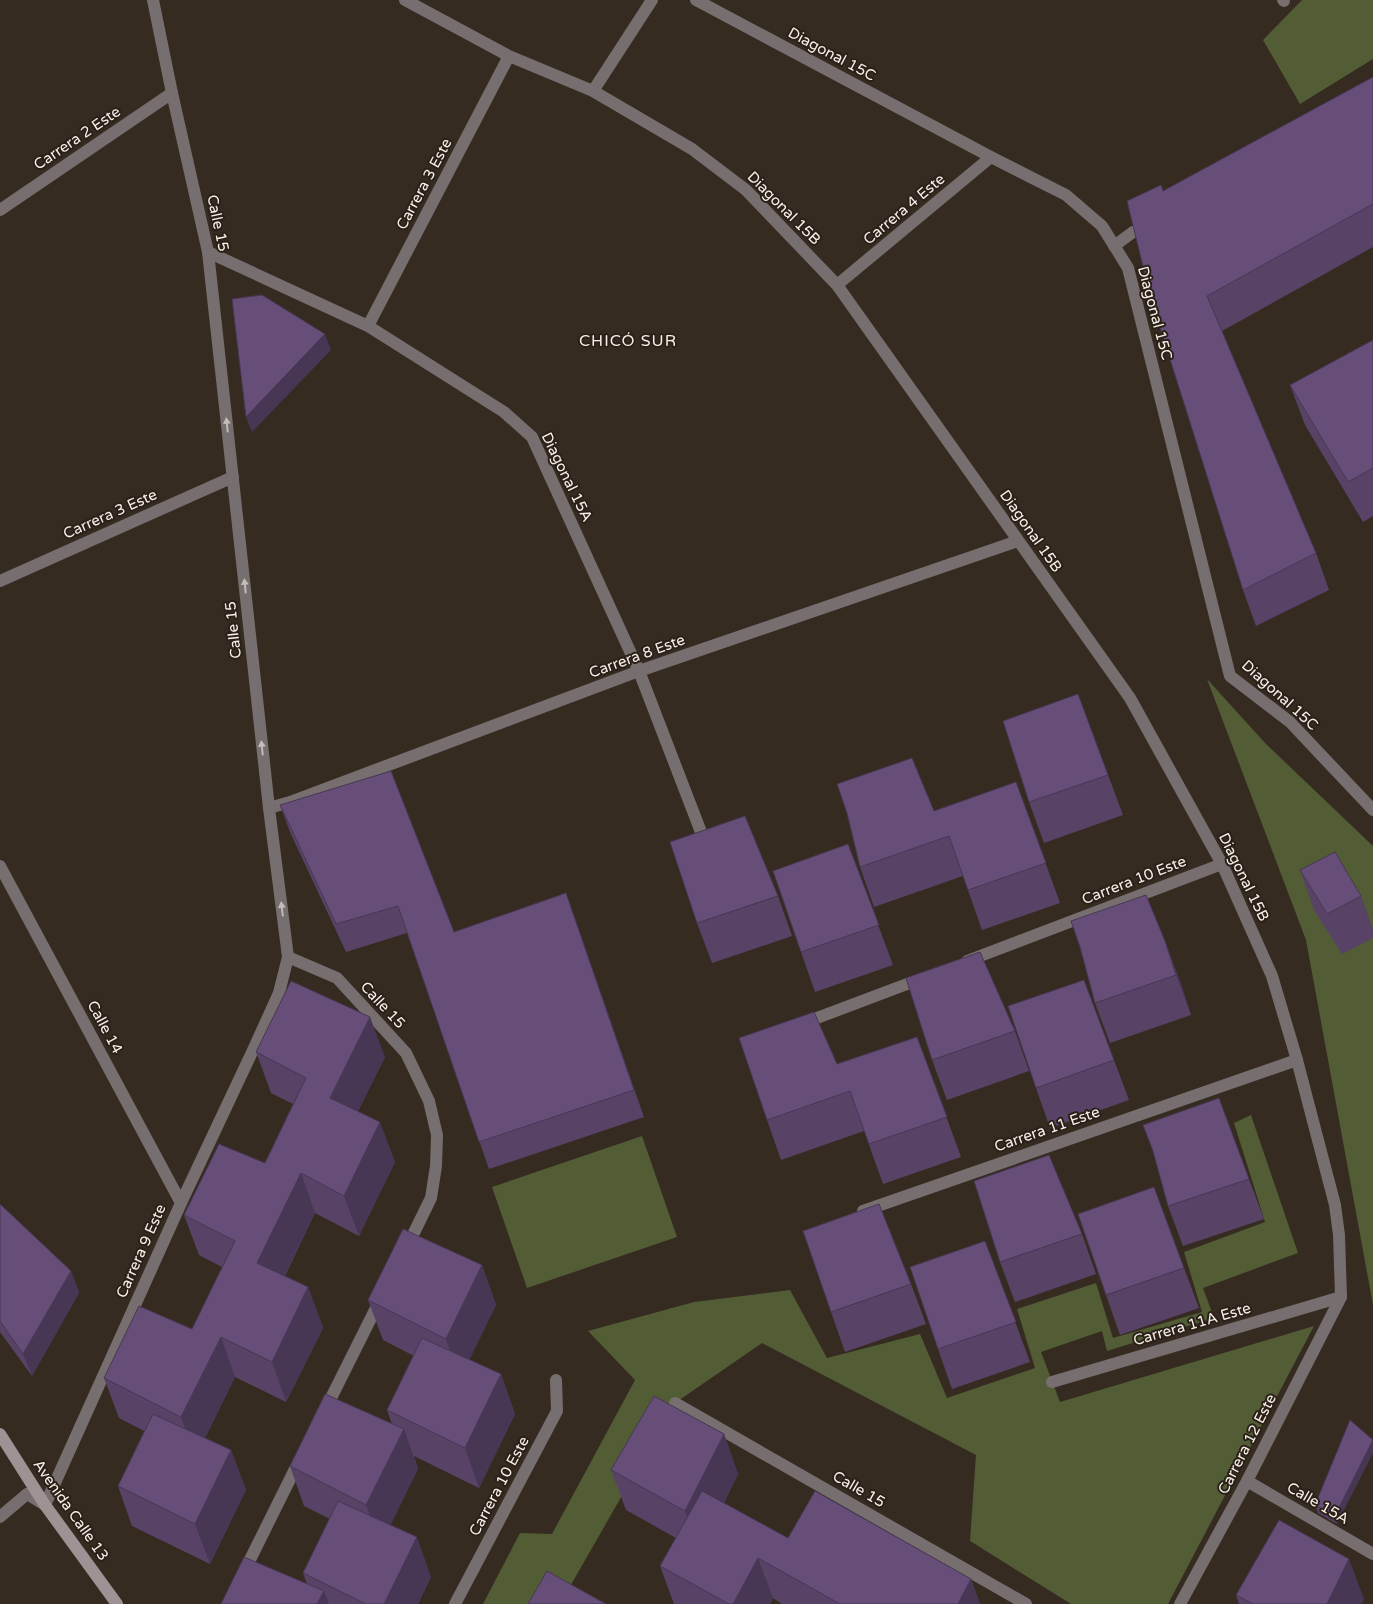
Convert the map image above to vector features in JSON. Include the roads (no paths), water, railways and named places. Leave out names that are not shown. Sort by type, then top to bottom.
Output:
[{"type":"main road","name":"Avenida Calle 13","points":[[0,1434],[45,1505],[117,1604]]},
{"type":"street","name":"Calle 15","points":[[153,0],[208,252],[269,808],[288,957],[337,978],[406,1053],[430,1101],[437,1135],[436,1166],[431,1198],[400,1260]]},
{"type":"street","name":"Diagonal 15B","points":[[405,0],[509,56],[593,91],[692,150],[746,190],[837,285],[1130,698],[1222,864],[1272,976],[1297,1060],[1335,1205],[1339,1235],[1341,1297]]},
{"type":"street","points":[[593,91],[652,0]]},
{"type":"street","name":"Diagonal 15C","points":[[696,0],[1066,195],[1102,226],[1128,268],[1230,676],[1290,722],[1373,810]]},
{"type":"street","name":"Carrera 3 Este","points":[[368,326],[509,56]]},
{"type":"street","name":"Carrera 2 Este","points":[[0,210],[172,93]]},
{"type":"street","name":"Carrera 4 Este","points":[[837,285],[991,157]]},
{"type":"street","points":[[1114,246],[1133,232]]},
{"type":"street","name":"Diagonal 15A","points":[[208,252],[368,326],[504,412],[532,437],[640,672],[706,848]]},
{"type":"street","name":"Carrera 3 Este","points":[[0,581],[233,477]]},
{"type":"street","name":"Carrera 8 Este","points":[[269,808],[290,802],[640,672],[1018,541]]},
{"type":"street","name":"Carrera 10 Este","points":[[954,966],[1222,864]]},
{"type":"street","name":"Calle 14","points":[[0,866],[181,1203]]},
{"type":"street","name":"Carrera 9 Este","points":[[45,1505],[181,1203],[279,993],[288,957]]},
{"type":"street","points":[[786,1030],[935,973]]},
{"type":"street","name":"Carrera 11 Este","points":[[855,1214],[1297,1060]]},
{"type":"street","points":[[316,1427],[387,1286]]},
{"type":"street","name":"Carrera 11A Este","points":[[1052,1382],[1341,1297]]},
{"type":"street","name":"Carrera 12 Este","points":[[1180,1604],[1248,1480],[1341,1297]]},
{"type":"street","name":"Carrera 10 Este","points":[[455,1604],[557,1411],[556,1380]]},
{"type":"street","name":"Calle 15","points":[[675,1403],[1026,1604]]},
{"type":"street","points":[[228,1604],[307,1445]]},
{"type":"street","name":"Calle 15A","points":[[1248,1480],[1373,1554]]},
{"type":"street","points":[[0,1517],[27,1494],[45,1505]]},
{"type":"district","name":"CHICÓ SUR","points":[[628,341]]}]
